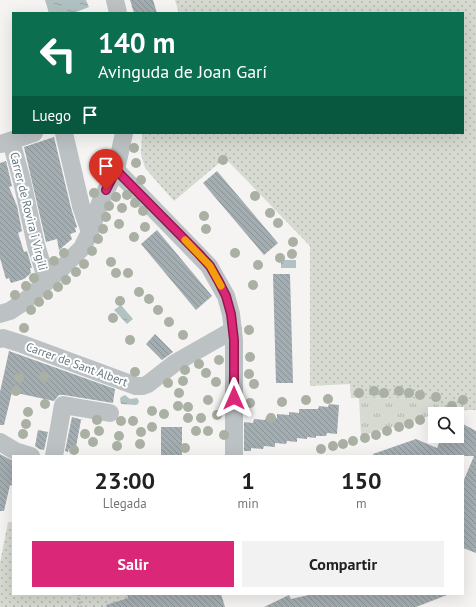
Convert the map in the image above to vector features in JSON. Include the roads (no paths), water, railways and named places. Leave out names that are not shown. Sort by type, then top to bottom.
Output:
[{"type":"street","points":[[115,0],[118,12]]},
{"type":"street","points":[[6,142],[31,134]]},
{"type":"street","points":[[64,134],[80,206],[90,232]]},
{"type":"street","points":[[0,314],[10,311],[17,306],[47,281],[82,248],[90,232],[100,203],[116,170],[124,134]]},
{"type":"street","name":"Carrer de Rovira i Virgili","points":[[6,142],[22,181],[36,246],[47,281]]},
{"type":"street","points":[[116,170],[210,266],[226,296],[231,314],[234,340],[234,455]]},
{"type":"street","name":"Carrer de Sant Albert","points":[[0,339],[3,338],[22,344],[136,386],[143,386],[187,355],[233,330]]},
{"type":"street","points":[[54,455],[63,405],[110,413]]},
{"type":"street","points":[[0,442],[15,451],[28,455]]},
{"type":"water","points":[[45,0],[86,0],[89,7],[76,12],[49,12]]},
{"type":"water","points":[[281,260],[296,260],[296,268],[281,268]]},
{"type":"water","points":[[121,305],[133,319],[127,324],[114,310]]},
{"type":"water","points":[[125,395],[130,399],[137,398],[139,401],[138,404],[121,404],[120,399]]}]
